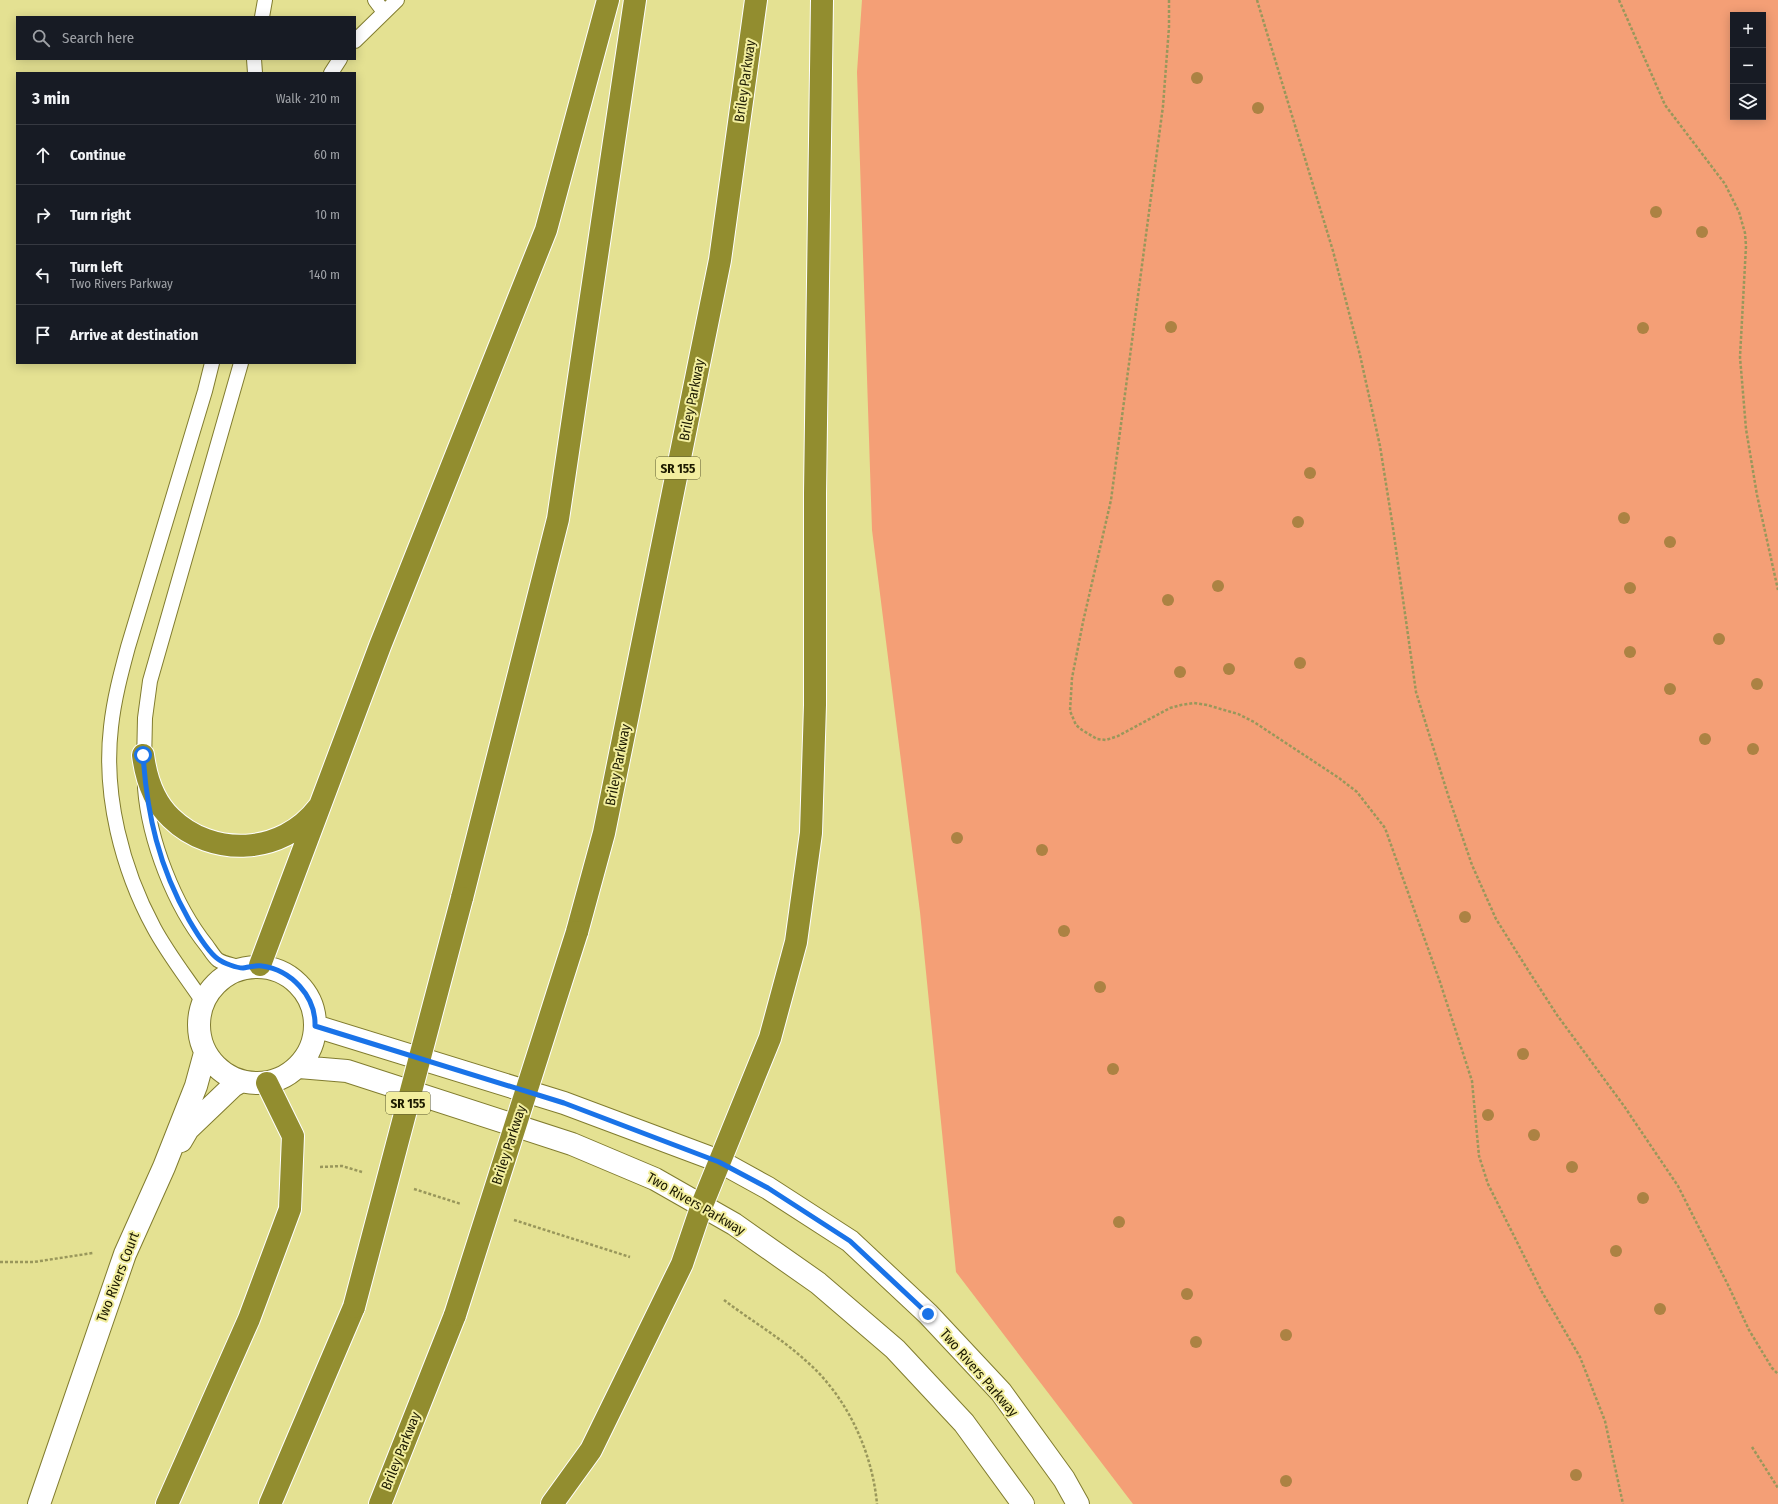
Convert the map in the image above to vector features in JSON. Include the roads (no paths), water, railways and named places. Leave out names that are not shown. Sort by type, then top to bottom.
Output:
[{"type":"highway","points":[[251,967],[323,801],[380,646],[546,230],[608,0]]},
{"type":"highway","name":"SR 155","points":[[270,1504],[354,1307],[462,898],[558,519],[635,0]]},
{"type":"highway","name":"Briley Parkway","points":[[380,1504],[455,1315],[577,932],[604,834],[720,260],[756,0]]},
{"type":"highway","points":[[552,1504],[590,1450],[682,1264],[702,1205],[770,1038],[796,942],[811,833],[814,705],[814,493],[822,0]]},
{"type":"highway","points":[[143,755],[144,766],[151,789],[163,809],[171,818],[189,832],[210,842],[228,846],[245,847],[268,842],[299,827],[323,801]]},
{"type":"highway","points":[[167,1504],[249,1319],[290,1209],[293,1136],[267,1083]]},
{"type":"street","points":[[251,967],[278,971],[296,981],[309,998],[315,1016],[314,1041],[307,1056],[298,1067],[281,1079],[267,1083],[245,1083],[222,1072],[205,1053],[200,1041],[198,1021],[203,1002],[209,992],[220,980],[251,967]]},
{"type":"street","name":"Two Rivers Parkway","points":[[315,1026],[564,1103],[719,1162],[768,1188],[850,1241],[928,1314],[1001,1392],[1064,1479],[1078,1504]]},
{"type":"street","name":"Two Rivers Court","points":[[39,1504],[125,1254],[164,1167],[196,1086],[205,1053]]},
{"type":"street","name":"Two Rivers Parkway","points":[[298,1067],[347,1071],[572,1144],[656,1179],[734,1224],[818,1283],[895,1349],[964,1422],[1023,1504]]},
{"type":"street","points":[[164,1167],[188,1129],[233,1086],[242,1081]]},
{"type":"lane","points":[[262,16],[265,0]]},
{"type":"lane","points":[[375,0],[384,12]]},
{"type":"lane","points":[[356,40],[397,0]]},
{"type":"lane","points":[[254,60],[255,72]]},
{"type":"lane","points":[[332,72],[339,60]]},
{"type":"lane","points":[[203,1002],[155,929],[136,892],[123,852],[114,812],[110,770],[111,728],[117,687],[212,364]]},
{"type":"lane","points":[[241,364],[150,680],[145,718],[143,755],[146,792],[152,829],[163,865],[178,900],[196,933],[218,960],[251,967]]}]
